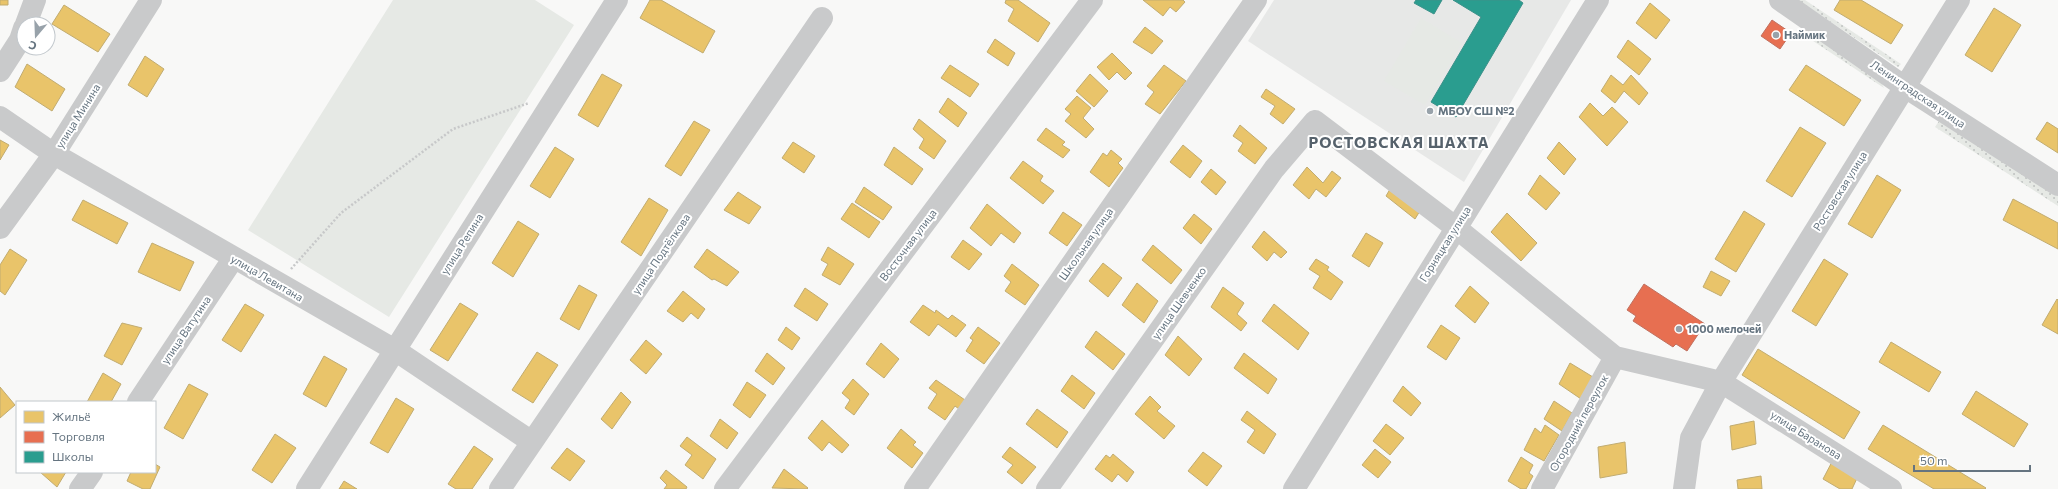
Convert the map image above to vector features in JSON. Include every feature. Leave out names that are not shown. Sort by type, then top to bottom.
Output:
[{"type":"street","points":[[29,16],[35,0]]},
{"type":"street","name":"улица Минина","points":[[0,228],[54,154],[151,0]]},
{"type":"street","name":"улица Репина","points":[[307,489],[617,0]]},
{"type":"street","name":"Восточная улица","points":[[724,489],[1092,0]]},
{"type":"street","name":"Школьная улица","points":[[915,489],[1256,0]]},
{"type":"street","name":"Горняцкая улица","points":[[1294,489],[1455,227],[1598,0]]},
{"type":"street","name":"Ленинградская улица","points":[[1780,0],[1906,87],[2058,186]]},
{"type":"street","name":"Ростовская улица","points":[[1684,489],[1691,438],[1721,382],[1959,0]]},
{"type":"street","name":"улица Подтёлкова","points":[[500,489],[822,18]]},
{"type":"street","points":[[0,71],[16,46]]},
{"type":"street","name":"улица Левитана","points":[[0,117],[54,154],[233,259],[395,350],[532,442]]},
{"type":"street","name":"улица Шевченко","points":[[1047,489],[1274,169],[1315,121],[1455,227]]},
{"type":"street","points":[[1455,227],[1615,357]]},
{"type":"street","name":"улица Ватутина","points":[[139,401],[233,259]]},
{"type":"street","name":"улица Баранова","points":[[1615,357],[1721,382],[1891,489]]},
{"type":"street","name":"Огородний переулок","points":[[1542,489],[1615,357]]},
{"type":"street","points":[[80,489],[91,473]]},
{"type":"path","points":[[278,284],[341,213],[453,129],[558,94]]},
{"type":"shaded area","points":[[393,0],[535,0],[574,25],[389,317],[248,230]]},
{"type":"shaded area","name":"МБОУ СШ №2","points":[[1274,0],[1571,0],[1464,182],[1248,41]]},
{"type":"shaded area","points":[[1798,0],[1805,0],[1901,64],[1898,67]]},
{"type":"shaded area","points":[[1421,18],[1462,43],[1425,105],[1384,81]]},
{"type":"shaded area","points":[[1820,31],[1877,74],[1884,88],[1807,37]]},
{"type":"shaded area","points":[[1939,121],[2058,196],[2058,206],[1935,127]]},
{"type":"building: Жильё","points":[[0,0],[8,0],[8,5],[0,5]]},
{"type":"building: Жильё","points":[[650,0],[661,0],[715,31],[703,53],[640,18]]},
{"type":"building: Жильё","points":[[1006,0],[1018,0],[1050,23],[1038,42],[1008,21],[1014,9],[1005,3]]},
{"type":"building: Жильё","points":[[1143,0],[1183,0],[1185,2],[1176,12],[1170,7],[1163,16]]},
{"type":"building: Жильё","points":[[1840,0],[1861,0],[1903,25],[1891,44],[1834,10]]},
{"type":"building: Жильё","points":[[1650,3],[1670,20],[1656,39],[1636,23]]},
{"type":"building: Жильё","points":[[64,5],[110,34],[98,52],[56,26],[56,18]]},
{"type":"building: Жильё","points":[[1994,8],[2021,25],[1992,72],[1965,55]]},
{"type":"building: Жильё","points":[[1145,27],[1163,41],[1152,54],[1133,42]]},
{"type":"building: Жильё","points":[[995,39],[1015,53],[1008,66],[987,52]]},
{"type":"building: Жильё","points":[[1628,40],[1651,59],[1639,75],[1617,57]]},
{"type":"building: Жильё","points":[[1112,53],[1132,73],[1125,80],[1117,72],[1109,80],[1097,67]]},
{"type":"building: Жильё","points":[[145,56],[164,69],[147,97],[128,85]]},
{"type":"building: Жильё","points":[[27,64],[65,89],[52,111],[15,87]]},
{"type":"building: Жильё","points":[[950,65],[979,84],[970,97],[941,78]]},
{"type":"building: Жильё","points":[[1164,65],[1186,81],[1160,114],[1145,104],[1154,92],[1147,86]]},
{"type":"building: Жильё","points":[[1806,65],[1861,100],[1844,126],[1789,90]]},
{"type":"building: Жильё","points":[[602,74],[622,85],[598,127],[578,115]]},
{"type":"building: Жильё","points":[[1090,74],[1108,91],[1094,107],[1076,91]]},
{"type":"building: Жильё","points":[[1611,75],[1623,85],[1631,75],[1648,93],[1639,105],[1624,91],[1615,103],[1601,91]]},
{"type":"building: Жильё","points":[[1266,89],[1295,109],[1283,124],[1270,114],[1275,106],[1261,97]]},
{"type":"building: Жильё","points":[[1077,96],[1091,108],[1083,118],[1094,129],[1086,138],[1065,121],[1071,114],[1065,109]]},
{"type":"building: Жильё","points":[[948,98],[967,113],[958,127],[939,112]]},
{"type":"building: Жильё","points":[[1590,103],[1603,116],[1612,107],[1628,122],[1607,146],[1579,117]]},
{"type":"building: Жильё","points":[[919,119],[946,141],[934,159],[919,148],[924,139],[913,129]]},
{"type":"building: Жильё","points":[[694,121],[710,130],[681,176],[665,166]]},
{"type":"building: Жильё","points":[[2047,122],[2058,129],[2058,153],[2036,139]]},
{"type":"building: Жильё","points":[[1240,125],[1267,148],[1255,164],[1238,151],[1243,143],[1233,136]]},
{"type":"building: Жильё","points":[[1800,127],[1826,143],[1792,197],[1766,181]]},
{"type":"building: Жильё","points":[[1046,128],[1065,142],[1062,145],[1070,150],[1063,158],[1037,140]]},
{"type":"building: Жильё","points":[[0,140],[9,145],[0,160]]},
{"type":"building: Жильё","points":[[793,142],[815,156],[804,173],[782,158]]},
{"type":"building: Жильё","points":[[1559,142],[1576,159],[1564,175],[1547,158]]},
{"type":"building: Жильё","points":[[1183,145],[1202,161],[1190,178],[1170,162]]},
{"type":"building: Жильё","points":[[555,147],[574,159],[550,198],[530,186]]},
{"type":"building: Жильё","points":[[894,147],[923,169],[912,185],[884,165]]},
{"type":"building: Жильё","points":[[1111,150],[1122,159],[1118,163],[1123,168],[1109,187],[1090,172],[1103,153],[1107,156]]},
{"type":"building: Жильё","points":[[1023,161],[1043,176],[1040,181],[1054,191],[1043,204],[1010,178]]},
{"type":"building: Жильё","points":[[1307,167],[1323,183],[1332,171],[1341,178],[1326,197],[1316,189],[1309,199],[1293,185]]},
{"type":"building: Жильё","points":[[1211,169],[1226,182],[1216,195],[1201,182]]},
{"type":"building: Жильё","points":[[1540,175],[1560,193],[1546,210],[1528,194]]},
{"type":"building: Жильё","points":[[1877,175],[1901,190],[1872,238],[1848,224]]},
{"type":"building: Жильё","points":[[1393,184],[1423,206],[1415,219],[1386,196]]},
{"type":"building: Жильё","points":[[864,187],[892,207],[883,220],[855,202]]},
{"type":"building: Жильё","points":[[738,192],[761,207],[749,224],[724,210]]},
{"type":"building: Жильё","points":[[649,198],[668,210],[641,256],[621,242]]},
{"type":"building: Жильё","points":[[2013,199],[2058,223],[2058,249],[2003,220]]},
{"type":"building: Жильё","points":[[83,200],[128,223],[117,244],[72,220]]},
{"type":"building: Жильё","points":[[852,203],[880,222],[869,238],[841,219]]},
{"type":"building: Жильё","points":[[987,204],[1021,233],[1014,243],[1001,233],[991,246],[970,228]]},
{"type":"building: Жильё","points":[[1744,211],[1765,224],[1736,272],[1715,259]]},
{"type":"building: Жильё","points":[[1063,212],[1082,225],[1067,246],[1049,233]]},
{"type":"building: Жильё","points":[[1507,213],[1537,243],[1521,261],[1491,232]]},
{"type":"building: Жильё","points":[[1194,214],[1212,229],[1201,244],[1183,228]]},
{"type":"building: Жильё","points":[[518,221],[539,234],[513,277],[492,263]]},
{"type":"building: Жильё","points":[[1264,231],[1287,252],[1281,258],[1274,252],[1267,261],[1252,247]]},
{"type":"building: Жильё","points":[[1366,233],[1383,243],[1369,267],[1352,256]]},
{"type":"building: Жильё","points":[[963,240],[982,254],[969,270],[951,257]]},
{"type":"building: Жильё","points":[[152,243],[194,262],[180,291],[138,272]]},
{"type":"building: Жильё","points":[[1153,245],[1182,270],[1171,284],[1142,260]]},
{"type":"building: Жильё","points":[[828,247],[854,264],[840,285],[822,275],[828,264],[821,260]]},
{"type":"building: Жильё","points":[[10,249],[27,260],[5,295],[0,291],[0,265]]},
{"type":"building: Жильё","points":[[707,249],[739,272],[727,286],[714,279],[712,280],[694,267]]},
{"type":"building: Жильё","points":[[1316,259],[1329,267],[1327,270],[1343,282],[1331,300],[1313,288],[1320,276],[1309,269]]},
{"type":"building: Жильё","points":[[1824,259],[1848,274],[1816,326],[1792,311]]},
{"type":"building: Жильё","points":[[1103,263],[1122,278],[1108,297],[1089,281]]},
{"type":"building: Жильё","points":[[1012,264],[1039,285],[1025,305],[1005,291],[1011,282],[1004,276]]},
{"type":"building: Жильё","points":[[1711,271],[1730,281],[1721,296],[1703,287]]},
{"type":"building: Жильё","points":[[1137,283],[1158,301],[1144,323],[1122,305]]},
{"type":"building: Жильё","points":[[579,285],[597,295],[579,330],[560,319]]},
{"type":"building: Жильё","points":[[1470,286],[1489,303],[1475,323],[1455,306]]},
{"type":"building: Жильё","points":[[1223,287],[1244,303],[1237,314],[1247,323],[1241,331],[1211,307]]},
{"type":"building: Жильё","points":[[805,288],[828,304],[817,321],[794,306]]},
{"type":"building: Жильё","points":[[683,291],[705,309],[698,319],[691,313],[683,322],[667,311]]},
{"type":"building: Жильё","points":[[2057,299],[2058,300],[2058,334],[2042,325]]},
{"type":"building: Жильё","points":[[460,303],[478,314],[448,361],[430,350]]},
{"type":"building: Жильё","points":[[245,304],[264,315],[241,352],[222,340]]},
{"type":"building: Жильё","points":[[1274,304],[1309,333],[1298,350],[1262,321]]},
{"type":"building: Жильё","points":[[923,305],[935,313],[936,310],[948,319],[952,315],[966,325],[956,337],[938,324],[929,336],[910,322]]},
{"type":"building: Жильё","points":[[122,323],[142,328],[122,365],[104,356]]},
{"type":"building: Жильё","points":[[1441,325],[1460,338],[1446,360],[1427,347]]},
{"type":"building: Жильё","points":[[786,327],[800,338],[792,350],[778,340]]},
{"type":"building: Жильё","points":[[978,327],[1000,343],[984,364],[966,351],[973,340],[970,338]]},
{"type":"building: Жильё","points":[[1096,331],[1125,354],[1113,370],[1085,347]]},
{"type":"building: Жильё","points":[[1178,336],[1202,359],[1189,376],[1165,355]]},
{"type":"building: Жильё","points":[[646,340],[662,354],[646,374],[630,360]]},
{"type":"building: Жильё","points":[[1891,342],[1941,372],[1929,392],[1879,362]]},
{"type":"building: Жильё","points":[[881,343],[899,359],[884,378],[866,364]]},
{"type":"building: Жильё","points":[[1758,349],[1860,412],[1844,439],[1742,375]]},
{"type":"building: Жильё","points":[[537,352],[558,365],[533,403],[512,390]]},
{"type":"building: Жильё","points":[[767,353],[785,368],[773,385],[755,371]]},
{"type":"building: Жильё","points":[[1244,353],[1277,379],[1268,394],[1234,368]]},
{"type":"building: Жильё","points":[[324,356],[347,369],[326,407],[303,394]]},
{"type":"building: Жильё","points":[[1570,363],[1593,377],[1581,399],[1559,384]]},
{"type":"building: Жильё","points":[[103,373],[121,384],[112,401],[88,401]]},
{"type":"building: Жильё","points":[[1072,375],[1095,393],[1084,409],[1061,391]]},
{"type":"building: Жильё","points":[[853,379],[869,394],[854,415],[845,408],[850,400],[842,393]]},
{"type":"building: Жильё","points":[[936,380],[965,400],[959,409],[955,406],[945,420],[928,408],[937,394],[929,388]]},
{"type":"building: Жильё","points":[[747,382],[766,395],[750,418],[733,405]]},
{"type":"building: Жильё","points":[[189,384],[208,394],[183,439],[164,428]]},
{"type":"building: Жильё","points":[[1403,386],[1421,403],[1411,416],[1393,401]]},
{"type":"building: Жильё","points":[[0,387],[15,405],[0,418]]},
{"type":"building: Жильё","points":[[1976,391],[2028,424],[2014,447],[1962,414]]},
{"type":"building: Жильё","points":[[621,392],[631,402],[612,429],[601,419]]},
{"type":"building: Жильё","points":[[1150,396],[1161,407],[1157,411],[1175,426],[1164,439],[1135,414]]},
{"type":"building: Жильё","points":[[396,398],[414,409],[388,453],[370,443]]},
{"type":"building: Жильё","points":[[1554,401],[1572,413],[1562,431],[1544,419]]},
{"type":"building: Жильё","points":[[1037,409],[1068,432],[1057,448],[1026,424]]},
{"type":"building: Жильё","points":[[1247,411],[1276,434],[1264,454],[1247,442],[1255,430],[1241,420]]},
{"type":"building: Жильё","points":[[720,419],[738,433],[727,449],[710,436]]},
{"type":"building: Жильё","points":[[822,420],[849,445],[842,453],[829,442],[822,451],[808,438]]},
{"type":"building: Жильё","points":[[1754,421],[1756,444],[1732,450],[1730,426]]},
{"type":"building: Жильё","points":[[1386,424],[1404,438],[1390,455],[1373,441]]},
{"type":"building: Жильё","points":[[1545,425],[1559,435],[1544,461],[1524,450],[1535,428],[1541,433]]},
{"type":"building: Жильё","points":[[1883,425],[1986,488],[1934,489],[1868,449]]},
{"type":"building: Жильё","points":[[901,429],[916,442],[913,445],[923,453],[912,468],[887,448]]},
{"type":"building: Жильё","points":[[275,434],[296,448],[272,483],[252,470]]},
{"type":"building: Жильё","points":[[687,437],[716,459],[703,479],[685,465],[692,455],[680,446]]},
{"type":"building: Жильё","points":[[1625,442],[1627,473],[1600,478],[1598,447]]},
{"type":"building: Жильё","points":[[474,446],[493,459],[472,489],[456,489],[448,484]]},
{"type":"building: Жильё","points":[[1010,447],[1036,467],[1022,484],[1007,472],[1013,465],[1002,457]]},
{"type":"building: Жильё","points":[[567,448],[585,461],[570,481],[551,468]]},
{"type":"building: Жильё","points":[[1375,449],[1391,462],[1378,478],[1362,465]]},
{"type":"building: Жильё","points":[[1203,452],[1222,466],[1207,486],[1188,471]]},
{"type":"building: Жильё","points":[[1113,454],[1134,472],[1127,482],[1118,474],[1112,482],[1095,469],[1106,455],[1110,458]]},
{"type":"building: Жильё","points":[[1521,457],[1533,465],[1529,473],[1533,476],[1526,489],[1521,489],[1508,481]]},
{"type":"building: Жильё","points":[[1834,458],[1859,474],[1852,489],[1840,489],[1823,479]]},
{"type":"building: Жильё","points":[[156,465],[160,467],[150,489],[143,489],[127,481],[131,473],[156,473]]},
{"type":"building: Жильё","points":[[784,469],[808,488],[772,488]]},
{"type":"building: Жильё","points":[[666,470],[687,487],[686,489],[664,489],[667,485],[660,478]]},
{"type":"building: Жильё","points":[[41,473],[65,473],[57,487]]},
{"type":"building: Жильё","points":[[1761,476],[1762,489],[1738,489],[1737,480]]},
{"type":"building: Жильё","points":[[344,481],[357,489],[339,489]]},
{"type":"building: Торговля","name":"Наймик","points":[[1772,20],[1791,33],[1780,49],[1761,36]]},
{"type":"building: Торговля","points":[[1644,284],[1705,324],[1687,351],[1676,344],[1673,347],[1633,321],[1636,316],[1627,310]]},
{"type":"building: Школы","points":[[1416,0],[1442,0],[1434,14],[1414,3]]},
{"type":"building: Школы","points":[[1453,0],[1519,0],[1523,3],[1456,117],[1431,102],[1481,17]]},
{"type":"place","name":"Наймик","points":[[1776,35]]},
{"type":"place","name":"МБОУ СШ №2","points":[[1430,111]]},
{"type":"place","name":"1000 мелочей","points":[[1679,329]]},
{"type":"district","name":"РОСТОВСКАЯ ШАХТА","points":[[1399,143]]}]
